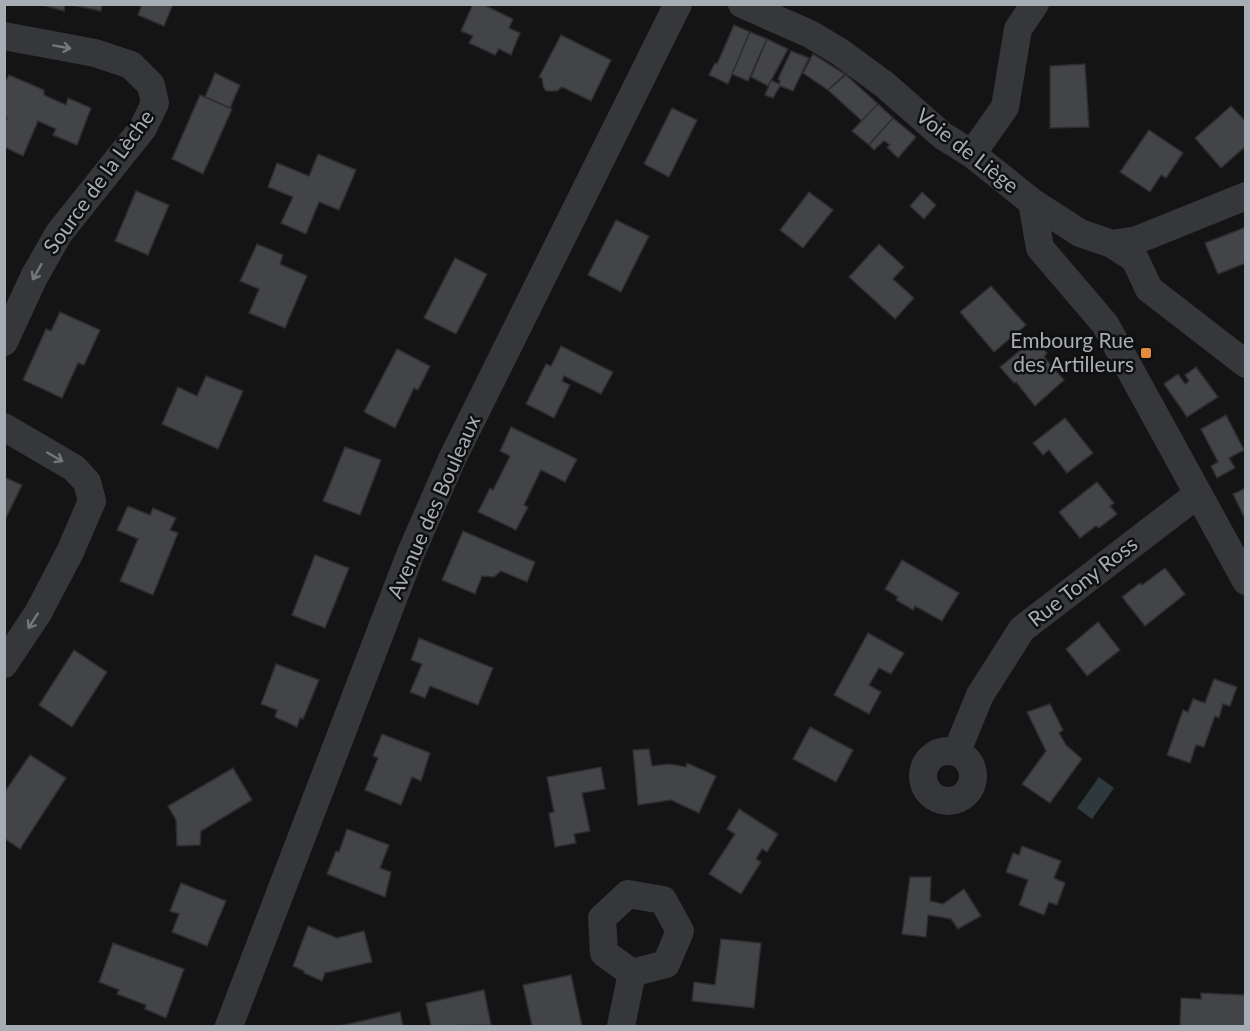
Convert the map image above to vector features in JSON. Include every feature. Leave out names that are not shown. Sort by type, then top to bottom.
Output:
[{"type":"street","name":"Avenue des Bouleaux","points":[[229,1026],[410,555],[447,470],[678,4]]},
{"type":"street","name":"Voie de Liège","points":[[742,4],[810,34],[840,52],[885,85],[943,136],[972,154],[1032,202],[1040,248],[1105,324],[1245,581]]},
{"type":"street","points":[[972,154],[1005,107],[1018,29],[1035,4]]},
{"type":"street","name":"Source de la Lèche","points":[[4,36],[95,53],[131,65],[151,84],[155,104],[144,128],[59,233],[34,277],[4,342]]},
{"type":"street","points":[[1112,244],[1137,240],[1245,196]]},
{"type":"street","points":[[1032,202],[1080,233],[1112,244],[1135,259],[1149,289],[1245,364]]},
{"type":"street","points":[[4,427],[74,468],[87,482],[92,501],[70,552],[38,614],[4,664]]},
{"type":"street","name":"Rue Tony Ross","points":[[957,751],[981,695],[1022,629],[1198,494]]},
{"type":"street","points":[[621,1026],[632,974]]},
{"type":"shaded area","points":[[1099,777],[1114,788],[1092,819],[1077,808]]},
{"type":"building","points":[[39,4],[65,4],[64,11]]},
{"type":"building","points":[[68,4],[102,4],[101,11]]},
{"type":"building","points":[[142,4],[173,4],[164,26],[138,15]]},
{"type":"building","points":[[473,4],[482,4],[513,19],[509,28],[520,33],[511,55],[499,49],[495,55],[469,43],[473,36],[461,31]]},
{"type":"building","points":[[734,25],[750,32],[728,84],[709,75],[715,63],[717,64]]},
{"type":"building","points":[[750,32],[767,39],[748,81],[732,74]]},
{"type":"building","points":[[561,35],[611,60],[591,101],[562,87],[557,91],[546,91],[543,86],[542,78],[539,77]]},
{"type":"building","points":[[767,39],[788,49],[768,86],[751,77]]},
{"type":"building","points":[[791,51],[809,58],[793,91],[780,86],[773,98],[765,95],[771,80],[779,84],[778,79]]},
{"type":"building","points":[[813,54],[845,74],[828,90],[803,73]]},
{"type":"building","points":[[1085,64],[1089,127],[1050,128],[1050,66]]},
{"type":"building","points":[[215,73],[240,85],[230,108],[205,97]]},
{"type":"building","points":[[9,75],[44,90],[44,95],[66,105],[68,98],[91,108],[77,145],[53,135],[56,129],[38,121],[23,156],[4,147],[4,123],[7,118],[4,117],[4,84]]},
{"type":"building","points":[[846,75],[878,104],[862,121],[828,90]]},
{"type":"building","points":[[200,95],[232,109],[203,174],[172,159]]},
{"type":"building","points":[[878,104],[893,118],[869,145],[852,131]]},
{"type":"building","points":[[1231,106],[1246,122],[1246,146],[1221,168],[1195,138]]},
{"type":"building","points":[[672,108],[697,120],[669,177],[644,164]]},
{"type":"building","points":[[893,118],[916,137],[898,158],[887,147],[890,145],[884,141],[874,150],[869,145]]},
{"type":"building","points":[[1149,130],[1183,153],[1166,178],[1161,175],[1150,192],[1120,172]]},
{"type":"building","points":[[318,154],[356,170],[339,210],[319,202],[306,234],[281,223],[293,197],[268,187],[277,163],[309,176]]},
{"type":"building","points":[[136,191],[169,205],[148,255],[115,241]]},
{"type":"building","points":[[809,192],[833,210],[803,248],[780,230]]},
{"type":"building","points":[[922,192],[936,205],[924,219],[910,206]]},
{"type":"building","points":[[616,220],[649,236],[621,292],[588,275]]},
{"type":"building","points":[[1246,227],[1246,263],[1218,274],[1205,243]]},
{"type":"building","points":[[257,244],[283,255],[280,264],[307,276],[285,328],[249,313],[259,289],[240,281]]},
{"type":"building","points":[[879,244],[904,267],[893,279],[914,298],[895,319],[849,277]]},
{"type":"building","points":[[455,258],[487,274],[456,334],[424,318]]},
{"type":"building","points":[[991,286],[1026,325],[994,352],[960,312]]},
{"type":"building","points":[[60,312],[100,330],[84,365],[78,363],[62,398],[23,380],[46,329],[51,331]]},
{"type":"building","points":[[1034,339],[1047,353],[1044,357],[1064,380],[1035,406],[1016,382],[1014,383],[1000,367]]},
{"type":"building","points":[[561,346],[613,372],[601,394],[564,376],[562,381],[570,385],[554,418],[526,404],[546,364],[551,366]]},
{"type":"building","points":[[397,349],[430,366],[418,390],[414,388],[395,428],[364,412]]},
{"type":"building","points":[[1196,367],[1218,397],[1187,417],[1164,384],[1178,374],[1185,384],[1189,381],[1185,375]]},
{"type":"building","points":[[206,376],[243,391],[218,449],[162,424],[178,387],[197,396]]},
{"type":"building","points":[[1226,415],[1244,450],[1229,458],[1235,468],[1217,478],[1211,466],[1218,462],[1201,429]]},
{"type":"building","points":[[1065,418],[1093,453],[1067,473],[1049,450],[1043,455],[1033,443]]},
{"type":"building","points":[[511,427],[577,459],[565,482],[541,470],[524,505],[528,507],[516,530],[478,512],[490,488],[493,490],[510,456],[500,451]]},
{"type":"building","points":[[345,447],[381,460],[360,515],[323,501]]},
{"type":"building","points":[[4,477],[22,485],[4,522]]},
{"type":"building","points":[[1097,482],[1114,503],[1110,506],[1117,514],[1099,528],[1096,526],[1080,538],[1059,512]]},
{"type":"building","points":[[1246,488],[1246,516],[1244,517],[1233,494]]},
{"type":"building","points":[[128,506],[150,515],[153,508],[176,518],[170,530],[178,533],[153,595],[120,581],[138,539],[117,530]]},
{"type":"building","points":[[463,531],[535,562],[527,582],[501,571],[494,577],[482,576],[475,594],[442,580]]},
{"type":"building","points":[[315,555],[349,568],[325,628],[292,615]]},
{"type":"building","points":[[902,560],[959,593],[942,621],[915,606],[913,610],[896,600],[898,597],[885,589]]},
{"type":"building","points":[[1165,568],[1185,594],[1145,626],[1122,597]]},
{"type":"building","points":[[1098,622],[1120,650],[1087,676],[1066,649]]},
{"type":"building","points":[[868,633],[904,653],[891,674],[879,668],[869,685],[881,692],[869,714],[834,695]]},
{"type":"building","points":[[419,638],[493,668],[478,705],[430,686],[425,698],[410,692],[422,664],[411,660]]},
{"type":"building","points":[[74,650],[107,672],[72,727],[39,705]]},
{"type":"building","points":[[276,664],[319,680],[303,719],[300,718],[297,727],[275,717],[277,710],[261,704]]},
{"type":"building","points":[[1214,679],[1237,687],[1230,706],[1223,704],[1219,718],[1215,716],[1204,747],[1196,745],[1190,763],[1167,755],[1183,710],[1188,712],[1193,699],[1205,703]]},
{"type":"building","points":[[1050,704],[1063,730],[1059,733],[1066,745],[1082,759],[1050,803],[1022,784],[1046,751],[1027,712]]},
{"type":"building","points":[[810,727],[853,750],[836,782],[793,759]]},
{"type":"building","points":[[382,734],[430,753],[421,781],[412,777],[401,805],[365,790],[378,758],[373,756]]},
{"type":"building","points":[[649,749],[652,766],[669,764],[686,767],[687,763],[716,776],[699,813],[671,800],[638,805],[633,750]]},
{"type":"building","points":[[30,755],[66,778],[20,849],[4,838],[4,793]]},
{"type":"building","points":[[601,767],[605,789],[582,793],[590,831],[574,834],[576,843],[555,847],[549,813],[554,812],[547,777]]},
{"type":"building","points":[[233,768],[252,800],[201,831],[200,845],[177,846],[176,820],[168,806]]},
{"type":"building","points":[[739,809],[778,834],[767,852],[762,849],[756,859],[761,862],[741,894],[709,874],[735,834],[727,829]]},
{"type":"building","points":[[347,829],[389,845],[380,868],[391,872],[385,897],[327,874],[336,851],[339,852]]},
{"type":"building","points":[[1022,846],[1061,861],[1054,878],[1065,883],[1057,905],[1049,902],[1044,915],[1019,905],[1028,880],[1006,872],[1013,853],[1019,855]]},
{"type":"building","points":[[910,877],[931,877],[930,901],[943,904],[964,889],[981,916],[958,929],[951,919],[928,915],[926,937],[902,934]]},
{"type":"building","points":[[181,883],[226,901],[207,946],[172,932],[179,914],[170,911]]},
{"type":"building","points":[[308,926],[337,938],[364,931],[372,962],[325,973],[322,981],[304,973],[293,966]]},
{"type":"building","points":[[721,939],[761,943],[754,1008],[692,1001],[694,982],[715,985]]},
{"type":"building","points":[[113,943],[184,969],[166,1018],[145,1009],[146,1005],[117,994],[119,990],[99,982]]},
{"type":"building","points":[[571,975],[582,1026],[532,1026],[523,985]]},
{"type":"building","points":[[484,990],[491,1025],[431,1026],[426,1003]]},
{"type":"building","points":[[1201,993],[1246,995],[1246,1026],[1180,1026],[1181,998],[1201,999]]},
{"type":"building","points":[[400,1012],[403,1026],[340,1026]]},
{"type":"place","name":"Embourg Rue des Artilleurs","points":[[1146,353]]}]
